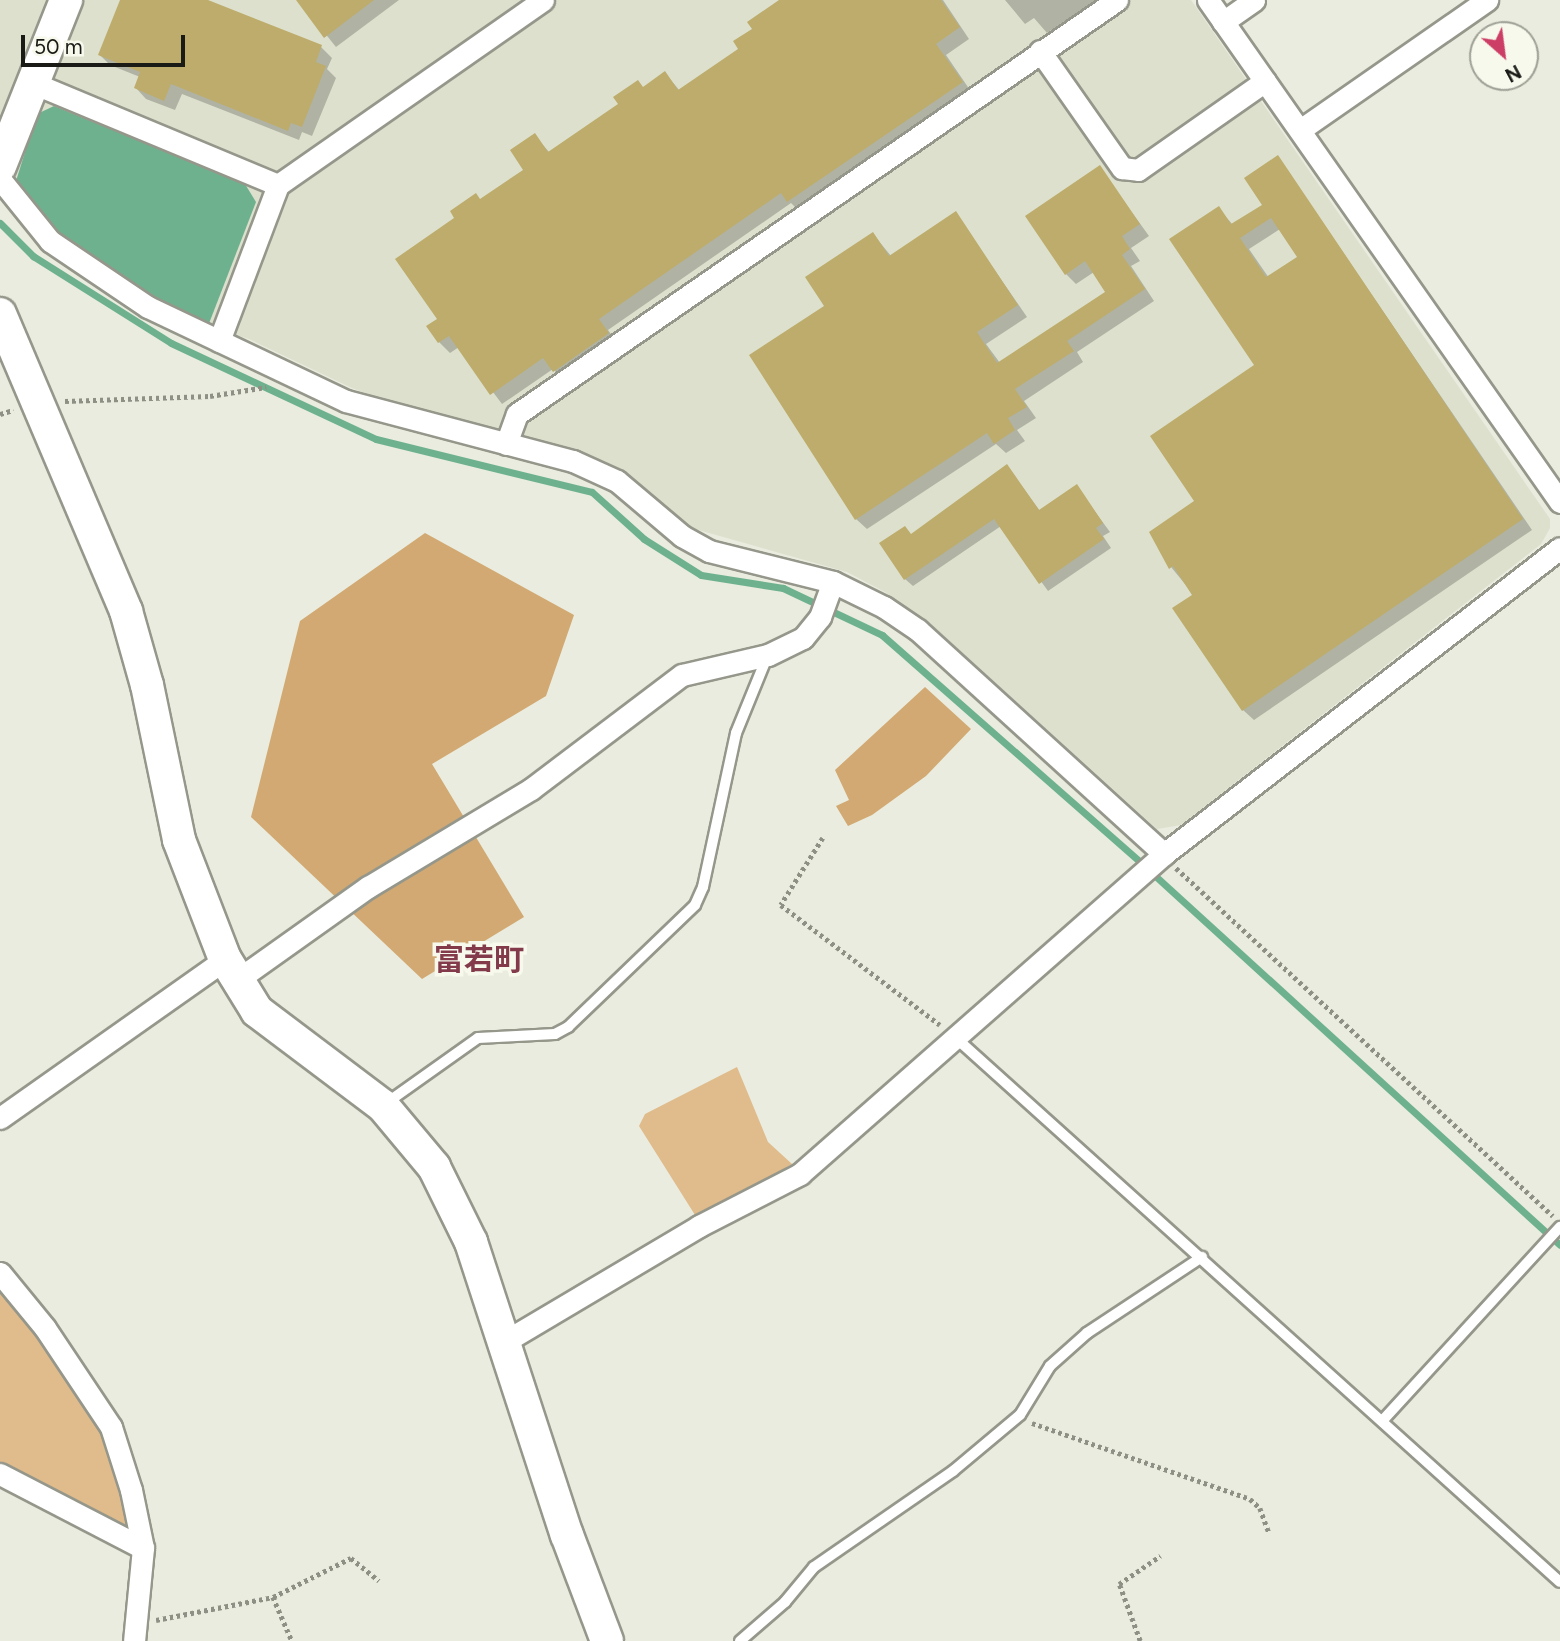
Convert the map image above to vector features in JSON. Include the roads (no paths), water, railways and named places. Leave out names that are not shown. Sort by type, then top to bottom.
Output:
[{"type":"street","points":[[0,166],[66,0]]},
{"type":"street","points":[[219,341],[278,185],[543,0]]},
{"type":"street","points":[[506,444],[517,414],[1117,0]]},
{"type":"street","points":[[1208,0],[1560,502]]},
{"type":"street","points":[[1223,22],[1254,0]]},
{"type":"street","points":[[1300,130],[1487,0]]},
{"type":"street","points":[[1040,51],[1122,169],[1138,170],[1265,81]]},
{"type":"street","points":[[33,83],[278,185]]},
{"type":"street","points":[[0,179],[50,241],[85,269],[148,307],[301,380],[386,414],[573,461],[617,481],[682,536],[709,551],[827,600],[918,629],[1159,859]]},
{"type":"street","points":[[0,314],[126,611],[147,685],[180,840],[231,969],[257,1011],[383,1105],[434,1167],[471,1241],[607,1641]]},
{"type":"street","points":[[504,1342],[699,1226],[800,1174],[1159,859],[1560,548]]},
{"type":"street","points":[[0,1118],[231,969],[531,789],[682,675],[768,655],[803,638],[827,600]]},
{"type":"street","points":[[0,1273],[45,1328],[111,1427],[143,1548],[136,1632]]},
{"type":"street","points":[[0,1474],[143,1548]]},
{"type":"lane","points":[[383,1105],[478,1038],[555,1034],[568,1027],[695,905],[703,887],[736,733],[768,655]]},
{"type":"lane","points":[[957,1039],[1560,1582]]},
{"type":"lane","points":[[1383,1420],[1559,1227]]},
{"type":"lane","points":[[740,1641],[785,1602],[814,1567],[953,1471],[1020,1415],[1050,1366],[1087,1333],[1202,1257]]},
{"type":"waterway","points":[[0,223],[33,256],[171,343],[376,439],[592,492],[644,539],[701,575],[783,588],[882,635],[1140,862],[1560,1245]]},
{"type":"district","name":"富若町","points":[[479,960]]}]
